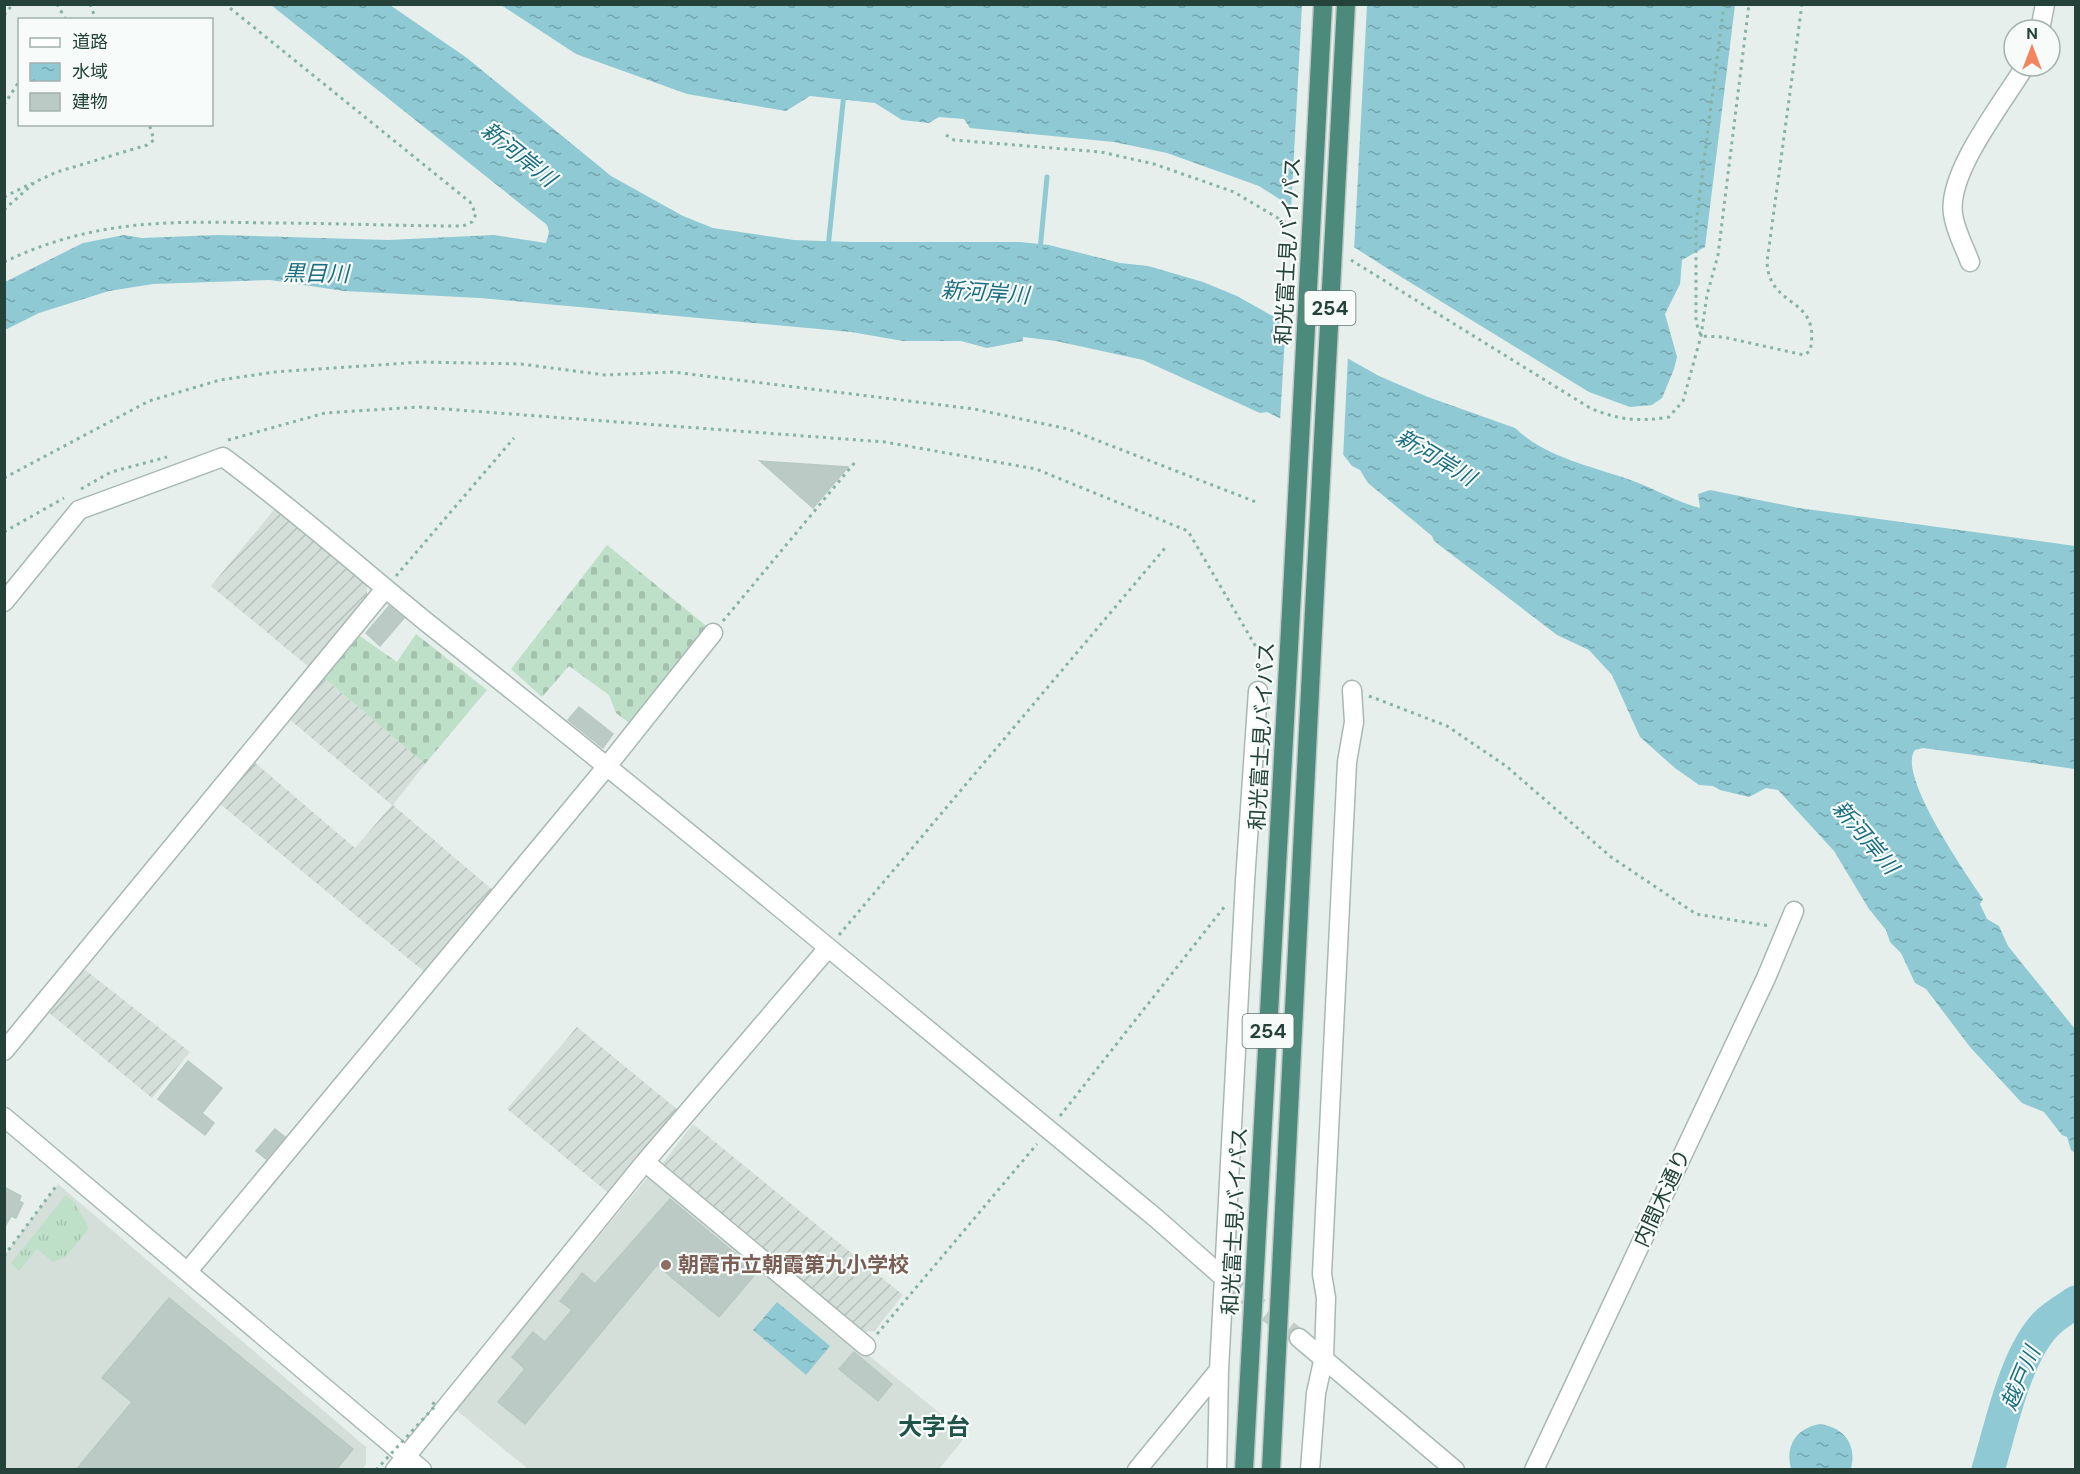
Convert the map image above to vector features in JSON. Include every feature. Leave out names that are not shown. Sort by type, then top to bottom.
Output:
[{"type":"highway","name":"和光富士見バイパス","points":[[1244,1470],[1323,4]]},
{"type":"highway","name":"254","points":[[1270,1470],[1346,4]]},
{"type":"street","points":[[1970,261],[1953,217],[1953,191],[1962,167],[2018,78]]},
{"type":"street","points":[[4,602],[79,510],[223,458],[282,500],[385,589],[608,765],[1157,1219],[1225,1279]]},
{"type":"street","points":[[4,1051],[385,589]]},
{"type":"street","points":[[188,1271],[608,765],[713,633]]},
{"type":"street","points":[[1310,1470],[1316,1393],[1324,1357],[1326,1298],[1322,1263],[1347,762],[1354,722],[1352,690]]},
{"type":"street","points":[[1217,1470],[1219,1370],[1245,881],[1258,691]]},
{"type":"street","name":"内間木通り","points":[[1534,1470],[1761,989],[1790,919]]},
{"type":"street","points":[[401,1463],[645,1162],[828,948]]},
{"type":"street","points":[[4,1117],[188,1271],[401,1463],[422,1470]]},
{"type":"street","points":[[645,1162],[866,1346]]},
{"type":"street","points":[[1299,1338],[1455,1470]]},
{"type":"street","points":[[1137,1470],[1219,1370]]},
{"type":"path","points":[[4,15],[13,4]]},
{"type":"path","points":[[57,4],[65,18]]},
{"type":"path","points":[[4,262],[76,236],[139,223],[197,221],[463,226],[472,222],[476,214],[470,202],[225,4]]},
{"type":"path","points":[[1701,336],[1696,322],[1695,224],[1724,4]]},
{"type":"path","points":[[1344,256],[1590,408],[1614,418],[1642,421],[1669,417],[1683,400],[1701,336],[1707,295],[1718,255],[1749,4]]},
{"type":"path","points":[[1701,336],[1723,337],[1795,354],[1804,355],[1810,351],[1813,336],[1812,323],[1803,309],[1785,298],[1770,283],[1767,262],[1802,4]]},
{"type":"path","points":[[4,105],[18,83]]},
{"type":"path","points":[[4,197],[83,162],[147,145],[154,140],[150,126]]},
{"type":"path","points":[[946,135],[954,140],[1101,152],[1154,164],[1234,192],[1294,227]]},
{"type":"path","points":[[4,210],[35,182]]},
{"type":"path","points":[[4,478],[149,401],[220,380],[275,372],[421,362],[521,364],[605,375],[673,372],[974,409],[1068,429],[1257,502]]},
{"type":"path","points":[[224,441],[326,413],[418,407],[885,442],[1036,470],[1188,531],[1259,652],[1258,691]]},
{"type":"path","points":[[385,589],[514,438]]},
{"type":"path","points":[[80,489],[111,472],[167,457]]},
{"type":"path","points":[[713,633],[856,461]]},
{"type":"path","points":[[4,532],[69,495]]},
{"type":"path","points":[[828,948],[1165,548]]},
{"type":"path","points":[[1352,690],[1447,726],[1506,766],[1611,857],[1696,914],[1766,926],[1790,919]]},
{"type":"path","points":[[4,1256],[69,1172]]},
{"type":"path","points":[[376,1470],[436,1405],[430,1401]]},
{"type":"shaded area","points":[[277,506],[367,580],[367,601],[310,668],[211,586]]},
{"type":"shaded area","points":[[324,678],[425,764],[393,805],[495,892],[427,974],[219,803],[253,761],[355,848],[392,805],[289,719]]},
{"type":"shaded area","points":[[84,969],[190,1052],[152,1098],[48,1012]]},
{"type":"shaded area","points":[[577,1027],[678,1110],[612,1196],[507,1109]]},
{"type":"shaded area","points":[[693,1124],[903,1295],[874,1331],[863,1332],[659,1168]]},
{"type":"shaded area","name":"朝霞市立朝霞第九小学校","points":[[648,1177],[967,1435],[939,1469],[528,1469],[455,1409]]},
{"type":"shaded area","points":[[58,1184],[366,1447],[366,1464],[362,1470],[5,1469],[4,1256]]},
{"type":"green space","points":[[607,545],[710,629],[633,722],[628,722],[616,713],[609,695],[569,666],[542,697],[511,669]]},
{"type":"green space","points":[[416,634],[487,690],[425,764],[324,678],[360,636],[397,662]]},
{"type":"green space","points":[[66,1195],[75,1203],[89,1228],[66,1257],[53,1262],[37,1249],[19,1271],[11,1263]]},
{"type":"water","points":[[271,5],[390,5],[467,58],[611,176],[683,216],[713,228],[794,240],[1020,242],[1049,245],[1120,263],[1148,266],[1203,282],[1237,296],[1379,376],[1428,397],[1515,428],[1528,439],[1557,455],[1636,482],[1700,508],[1698,494],[1710,490],[1799,508],[2075,546],[2075,769],[1923,748],[1915,750],[1912,762],[1915,780],[1924,801],[1949,848],[1983,899],[1980,904],[1987,919],[1999,926],[2008,946],[2075,1029],[2075,1153],[2071,1150],[2067,1137],[2062,1135],[2044,1112],[2022,1103],[1970,1047],[1926,989],[1915,983],[1901,953],[1890,942],[1886,930],[1869,909],[1834,851],[1778,790],[1766,788],[1749,797],[1713,786],[1699,785],[1675,768],[1640,737],[1612,675],[1589,650],[1557,635],[1434,541],[1432,536],[1368,483],[1360,470],[1352,466],[1341,452],[1267,412],[1260,413],[1143,360],[1056,341],[1023,337],[1023,341],[987,348],[961,341],[903,341],[851,332],[480,298],[344,291],[270,280],[153,284],[109,291],[39,313],[5,330],[5,282],[83,243],[124,235],[142,238],[218,235],[388,240],[494,235],[546,243],[549,232],[547,225]]},
{"type":"water","points":[[501,5],[1735,5],[1705,247],[1682,260],[1680,284],[1665,314],[1677,357],[1674,369],[1662,398],[1652,405],[1630,407],[1589,392],[1385,267],[1259,186],[1167,153],[1114,142],[970,128],[964,119],[939,117],[929,123],[902,120],[875,103],[810,96],[786,111],[687,94],[576,54]]},
{"type":"water","points":[[777,1302],[830,1346],[806,1375],[753,1330]]},
{"type":"water","points":[[1820,1424],[1836,1429],[1847,1439],[1852,1452],[1851,1469],[1791,1469],[1790,1453],[1794,1439],[1804,1429]]},
{"type":"pier","points":[[1302,5],[1367,5],[1354,251],[1291,210]]},
{"type":"pier","points":[[1286,320],[1348,355],[1343,459],[1339,454],[1280,421]]},
{"type":"building","points":[[760,461],[848,467],[813,508]]},
{"type":"building","points":[[389,606],[404,618],[380,646],[366,633]]},
{"type":"building","points":[[579,707],[613,734],[603,748],[568,720]]},
{"type":"building","points":[[188,1061],[222,1088],[202,1113],[214,1123],[205,1135],[158,1099]]},
{"type":"building","points":[[275,1129],[285,1137],[266,1159],[256,1151]]},
{"type":"building","points":[[4,1187],[21,1196],[19,1201],[23,1203],[16,1218],[11,1216],[4,1228]]},
{"type":"building","points":[[670,1199],[757,1272],[719,1317],[657,1265],[525,1424],[498,1402],[525,1369],[512,1357],[533,1332],[545,1342],[572,1310],[560,1301],[582,1273],[595,1284]]},
{"type":"building","points":[[169,1298],[353,1449],[336,1470],[76,1470],[132,1402],[102,1378]]},
{"type":"building","points":[[854,1352],[892,1384],[878,1401],[839,1369]]},
{"type":"waterway","points":[[828,248],[844,93]]},
{"type":"waterway","points":[[1040,250],[1047,177]]},
{"type":"waterway","name":"越戸川","points":[[1988,1470],[2004,1412],[2027,1351],[2037,1334],[2049,1321],[2076,1302]]},
{"type":"tunnel","points":[[1225,1279],[1299,1338]]},
{"type":"place","name":"朝霞市立朝霞第九小学校","points":[[666,1265]]},
{"type":"district","name":"大字台","points":[[934,1427]]},
{"type":"water label","name":"新河岸川","points":[[519,154]]},
{"type":"water label","name":"黒目川","points":[[316,273]]},
{"type":"water label","name":"新河岸川","points":[[985,292]]},
{"type":"water label","name":"新河岸川","points":[[1436,457]]},
{"type":"water label","name":"新河岸川","points":[[1866,837]]}]
